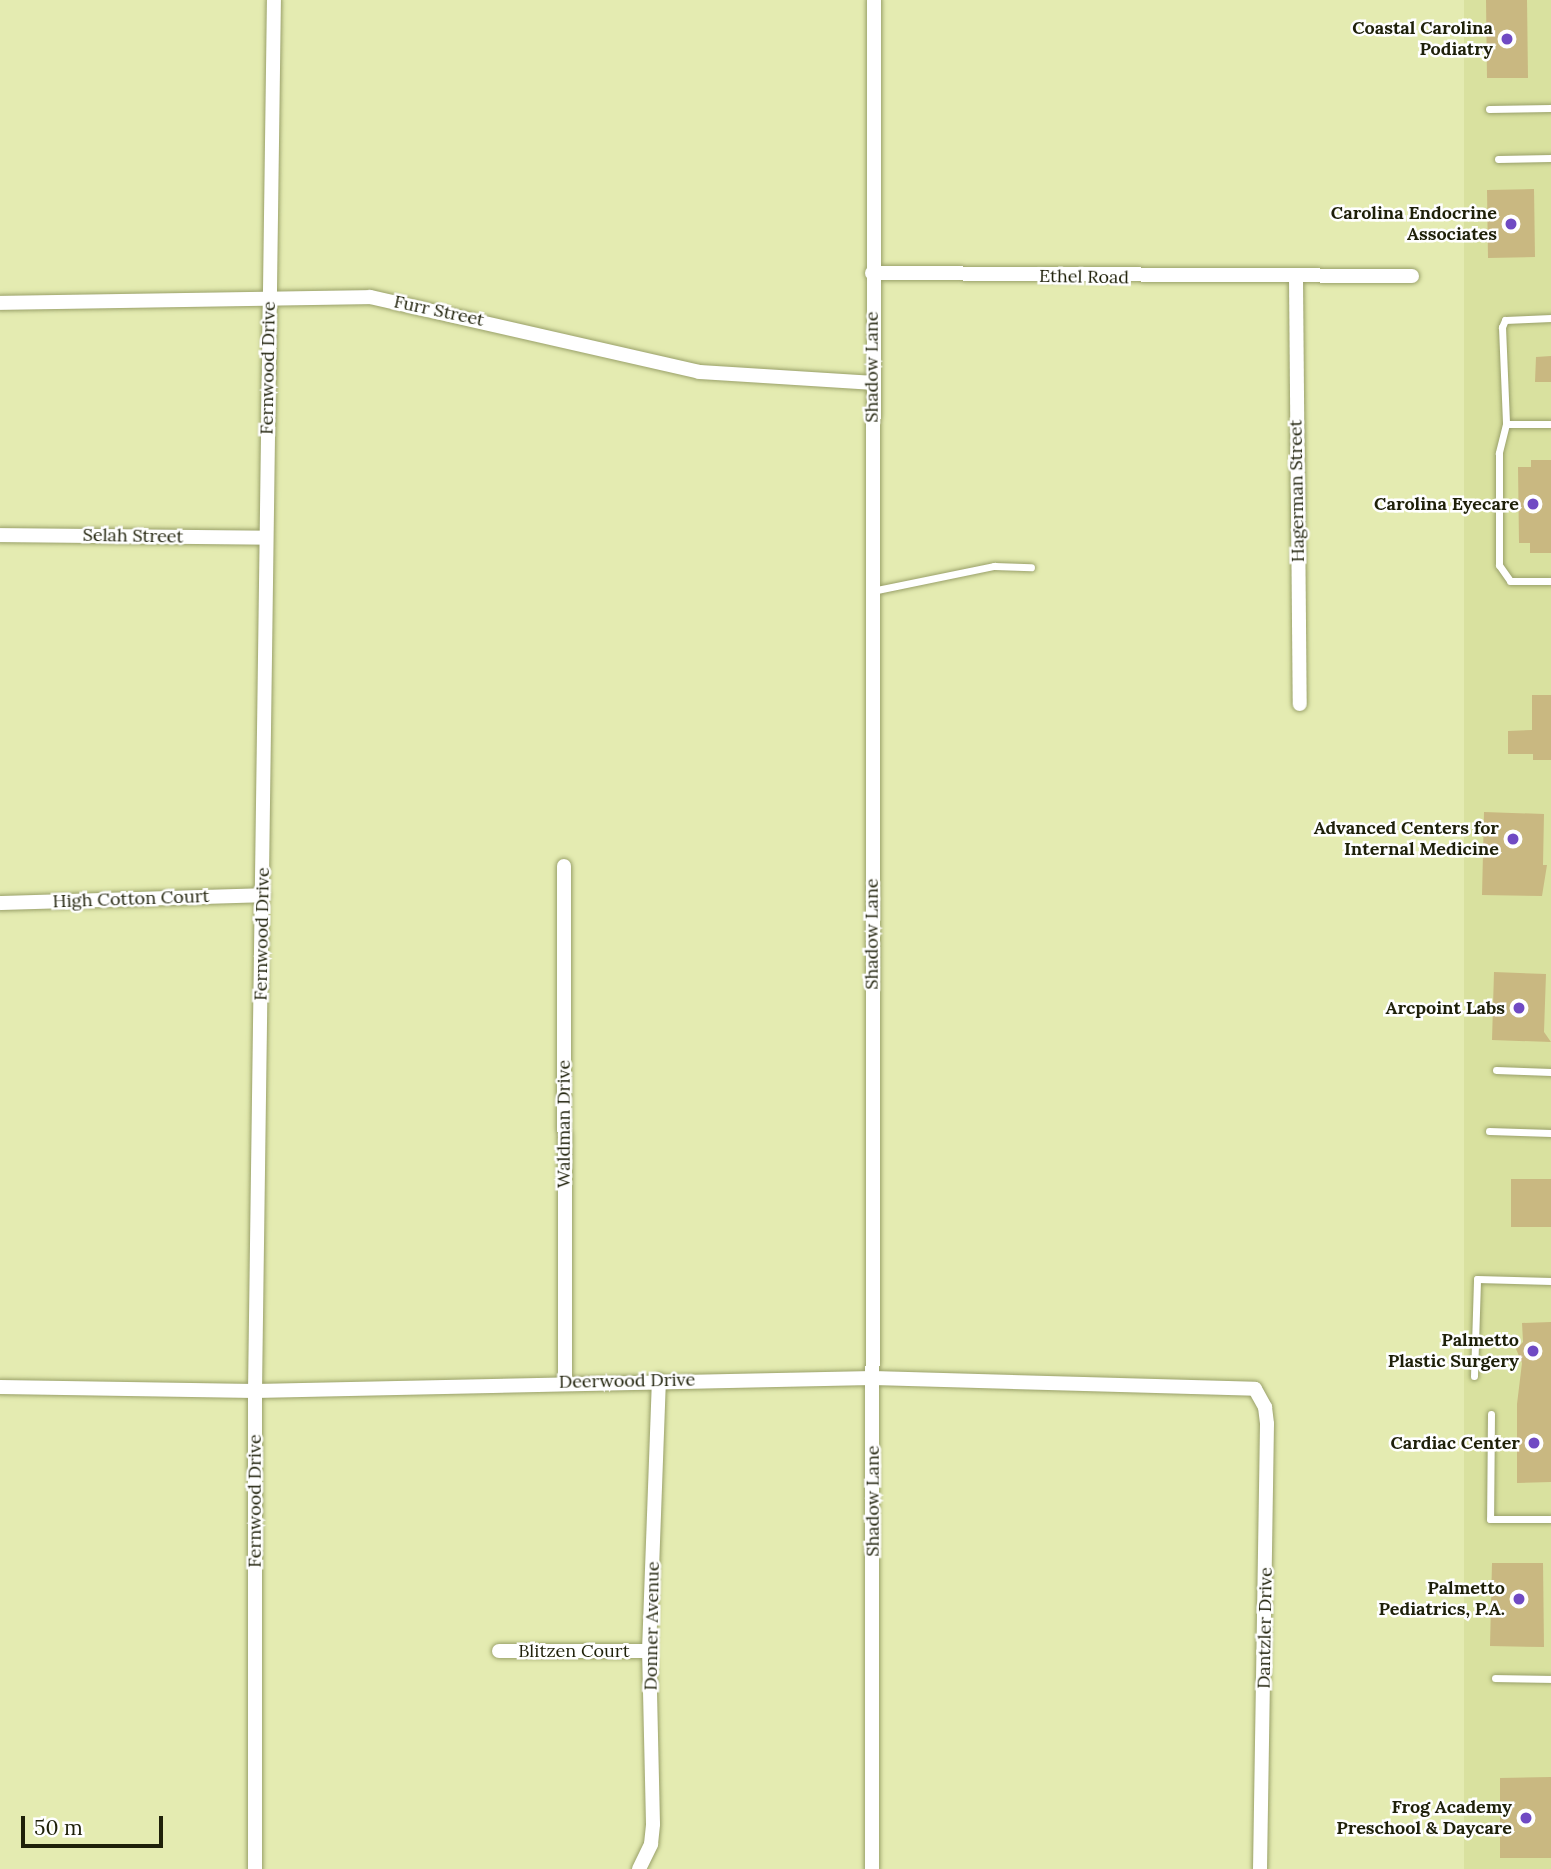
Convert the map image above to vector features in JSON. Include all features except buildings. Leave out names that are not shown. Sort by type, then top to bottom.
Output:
[{"type":"street","name":"Fernwood Drive","points":[[255,1869],[255,1391],[274,0]]},
{"type":"street","name":"Shadow Lane","points":[[872,1869],[871,592],[874,0]]},
{"type":"street","name":"Ethel Road","points":[[872,273],[1296,279],[1412,276]]},
{"type":"street","name":"Hagerman Street","points":[[1296,279],[1300,704]]},
{"type":"street","name":"Furr Street","points":[[0,303],[269,301],[370,297],[699,372],[872,383]]},
{"type":"street","name":"Selah Street","points":[[0,535],[265,538]]},
{"type":"street","name":"Waldman Drive","points":[[564,866],[565,1382]]},
{"type":"street","name":"High Cotton Court","points":[[0,903],[262,895]]},
{"type":"street","name":"Deerwood Drive","points":[[0,1387],[255,1391],[659,1380],[873,1378],[1255,1389]]},
{"type":"street","name":"Donner Avenue","points":[[639,1869],[651,1844],[653,1824],[649,1651],[659,1380]]},
{"type":"street","name":"Dantzler Drive","points":[[1255,1389],[1265,1407],[1268,1423],[1260,1869]]},
{"type":"street","name":"Blitzen Court","points":[[499,1651],[649,1651]]},
{"type":"lane","points":[[1489,109],[1551,108]]},
{"type":"lane","points":[[1498,159],[1551,158]]},
{"type":"lane","points":[[1551,318],[1505,320],[1506,424],[1499,453],[1499,565],[1510,581],[1551,581]]},
{"type":"lane","points":[[1506,424],[1551,424]]},
{"type":"lane","points":[[871,592],[994,566],[1031,566]]},
{"type":"lane","points":[[1496,1070],[1551,1072]]},
{"type":"lane","points":[[1489,1131],[1551,1133]]},
{"type":"lane","points":[[1474,1376],[1477,1279],[1551,1281]]},
{"type":"lane","points":[[1491,1413],[1490,1519],[1551,1519]]},
{"type":"lane","points":[[1496,1678],[1551,1679]]},
{"type":"shaded area","points":[[1464,0],[1551,0],[1551,1869],[1464,1869]]},
{"type":"place","name":"Coastal Carolina Podiatry","points":[[1507,39]]},
{"type":"place","name":"Carolina Endocrine Associates","points":[[1511,224]]},
{"type":"place","name":"Carolina Eyecare","points":[[1533,504]]},
{"type":"place","name":"Advanced Centers for Internal Medicine","points":[[1513,839]]},
{"type":"place","name":"Arcpoint Labs","points":[[1519,1008]]},
{"type":"place","name":"Palmetto Plastic Surgery","points":[[1533,1351]]},
{"type":"place","name":"Cardiac Center","points":[[1534,1443]]},
{"type":"place","name":"Palmetto Pediatrics, P.A.","points":[[1519,1599]]},
{"type":"place","name":"Frog Academy Preschool & Daycare","points":[[1526,1818]]}]
